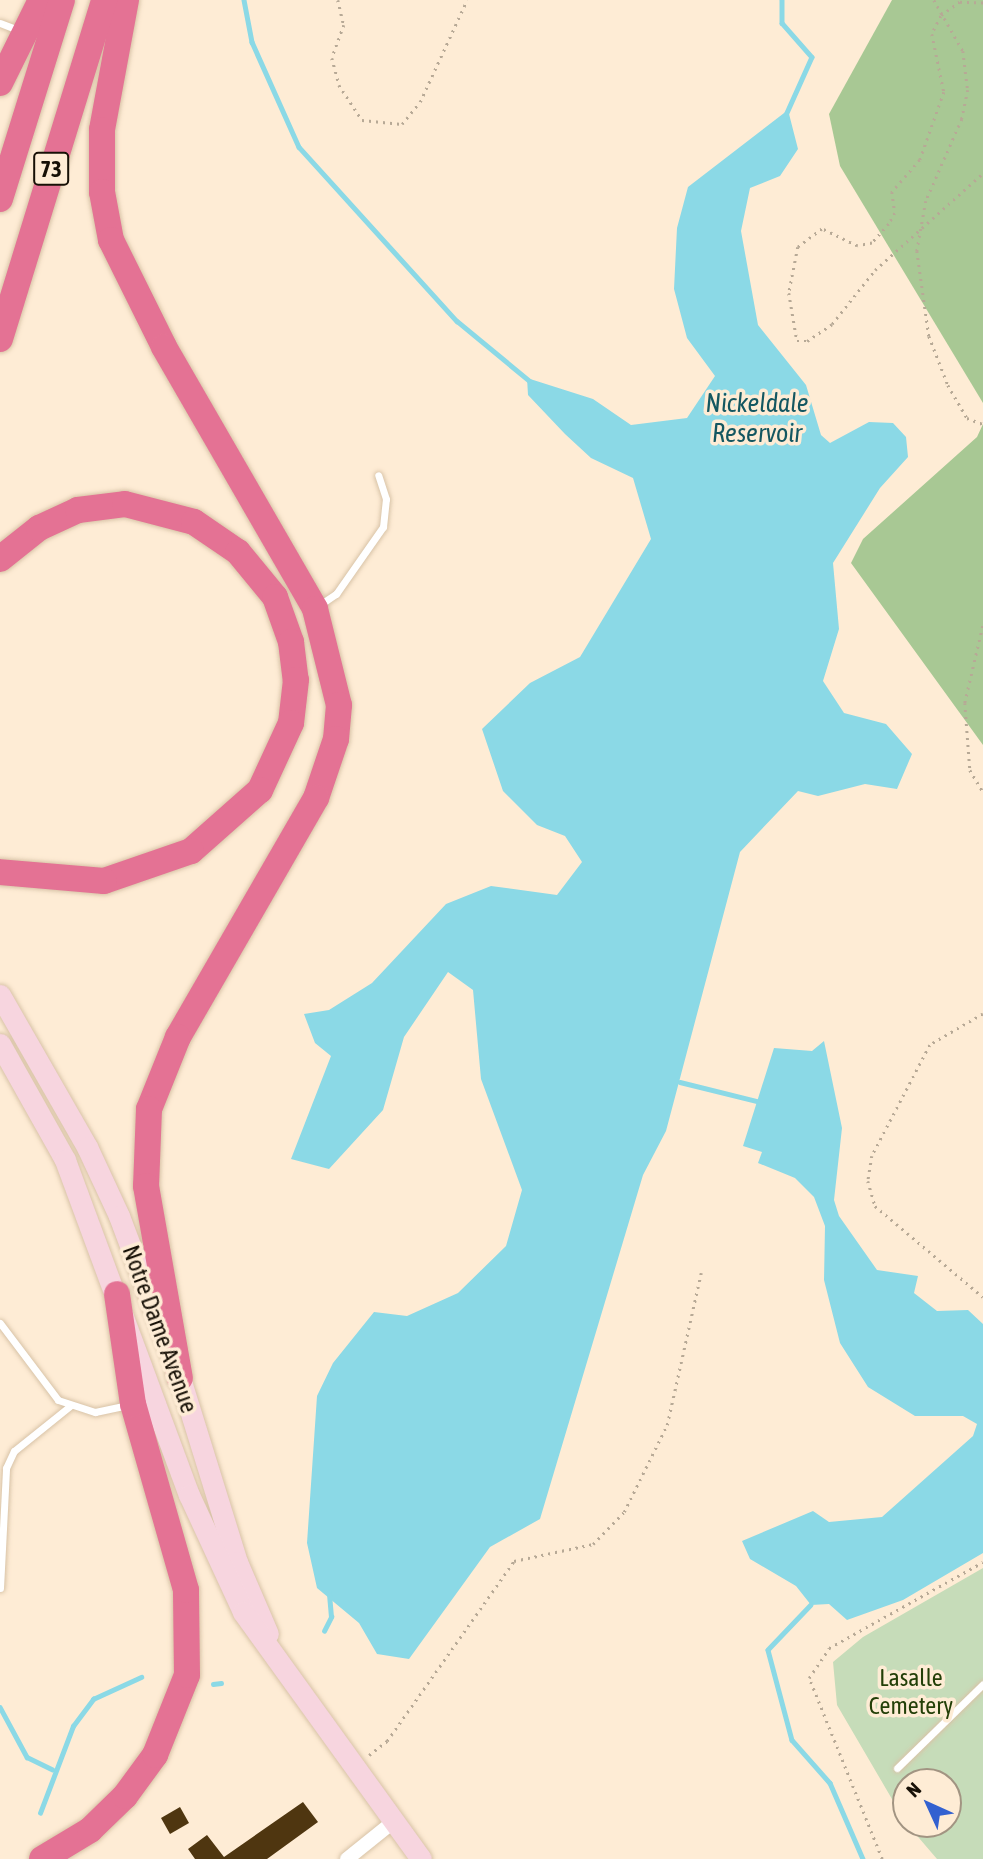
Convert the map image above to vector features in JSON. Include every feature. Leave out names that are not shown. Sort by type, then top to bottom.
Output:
[{"type":"highway","points":[[0,83],[41,0]]},
{"type":"highway","name":"73","points":[[0,199],[62,0]]},
{"type":"highway","name":"73","points":[[0,339],[104,0]]},
{"type":"highway","points":[[126,0],[102,130],[102,192],[111,240],[164,347],[315,608],[339,705],[327,773],[300,831],[178,1037],[149,1109],[146,1186],[180,1378]]},
{"type":"highway","points":[[0,559],[39,528],[78,510],[125,504],[194,522],[239,552],[275,597],[292,642],[296,680],[287,734],[260,790],[191,851],[104,881],[0,872]]},
{"type":"highway","points":[[42,1859],[90,1830],[125,1796],[155,1755],[187,1675],[186,1590],[133,1404],[117,1293]]},
{"type":"main road","name":"Notre Dame Avenue","points":[[0,995],[88,1147],[180,1378],[237,1562],[286,1678]]},
{"type":"main road","name":"Notre Dame Avenue","points":[[0,1044],[65,1160],[214,1554],[286,1678],[421,1859]]},
{"type":"street","points":[[347,1859],[393,1822]]},
{"type":"lane","points":[[0,23],[25,33]]},
{"type":"lane","points":[[315,608],[336,594],[383,527],[386,499],[378,475]]},
{"type":"lane","points":[[0,1323],[48,1391],[70,1406],[95,1412],[133,1404]]},
{"type":"lane","points":[[0,1588],[6,1468],[14,1451],[70,1406]]},
{"type":"lane","points":[[897,1768],[983,1684]]},
{"type":"path","points":[[338,0],[344,26],[332,58],[339,85],[362,120],[402,124],[420,102],[467,0]]},
{"type":"path","points":[[934,0],[945,13],[964,51],[968,90],[920,230],[917,251],[929,336],[967,418],[983,424]]},
{"type":"path","points":[[983,3],[960,2],[945,13],[932,34],[944,92],[920,160],[892,192],[895,213],[889,224],[872,243],[857,246],[822,229],[798,247],[789,293],[797,341],[807,341],[832,324],[858,289],[983,173]]},
{"type":"path","points":[[983,626],[965,703],[970,770],[983,792]]},
{"type":"path","points":[[983,1014],[930,1045],[872,1156],[868,1181],[875,1206],[983,1297]]},
{"type":"path","points":[[352,1768],[387,1741],[514,1560],[593,1545],[624,1512],[667,1425],[701,1273]]},
{"type":"path","points":[[883,1859],[809,1678],[828,1648],[983,1562]]},
{"type":"green space","points":[[892,0],[983,0],[983,403],[840,166],[829,114]]},
{"type":"green space","points":[[983,424],[983,745],[851,563],[863,539],[977,437]]},
{"type":"green space","name":"Lasalle Cemetery","points":[[983,1568],[983,1859],[937,1859],[919,1838],[962,1838],[962,1768],[892,1768],[892,1799],[837,1705],[833,1662],[863,1637]]},
{"type":"water","name":"Nickeldale Reservoir","points":[[788,110],[798,149],[780,176],[750,188],[741,231],[758,325],[806,385],[821,435],[830,443],[869,422],[893,423],[906,437],[908,457],[880,488],[833,563],[839,629],[823,681],[844,713],[886,724],[912,754],[897,789],[865,784],[818,796],[798,791],[740,852],[666,1131],[643,1175],[540,1519],[490,1547],[409,1659],[377,1654],[359,1623],[317,1588],[307,1543],[317,1396],[333,1363],[374,1312],[407,1316],[458,1293],[506,1246],[522,1190],[481,1079],[473,990],[448,972],[404,1037],[383,1110],[329,1169],[291,1159],[331,1056],[315,1043],[304,1014],[329,1010],[372,983],[446,904],[491,886],[557,895],[582,862],[565,836],[537,825],[503,791],[482,729],[530,683],[580,657],[651,539],[633,478],[591,458],[565,434],[528,395],[527,378],[593,399],[631,425],[687,418],[715,376],[687,338],[674,289],[677,228],[688,187]]},
{"type":"water","points":[[824,1041],[842,1128],[834,1200],[839,1216],[877,1270],[918,1276],[914,1293],[937,1311],[968,1310],[983,1324],[983,1553],[903,1600],[847,1620],[829,1604],[811,1605],[796,1586],[750,1559],[742,1541],[813,1511],[829,1522],[882,1517],[973,1436],[977,1424],[963,1416],[915,1416],[868,1387],[840,1343],[824,1280],[825,1226],[814,1197],[795,1178],[758,1163],[762,1152],[743,1146],[774,1048],[812,1051]]},
{"type":"building","points":[[303,1802],[318,1822],[267,1859],[195,1859],[188,1849],[207,1835],[224,1857]]},
{"type":"building","points":[[180,1807],[189,1823],[170,1834],[161,1818]]},
{"type":"waterway","points":[[244,0],[252,42],[299,147],[457,321],[531,382]]},
{"type":"waterway","points":[[782,0],[782,23],[812,57],[786,115]]},
{"type":"waterway","points":[[680,1082],[757,1101]]},
{"type":"waterway","points":[[324,1631],[331,1617],[329,1593]]},
{"type":"waterway","points":[[811,1605],[768,1650],[792,1740],[830,1783],[863,1859]]},
{"type":"waterway","points":[[40,1813],[73,1726],[93,1699],[141,1677]]},
{"type":"waterway","points":[[213,1684],[221,1683]]},
{"type":"waterway","points":[[0,1707],[27,1757],[52,1769]]}]
